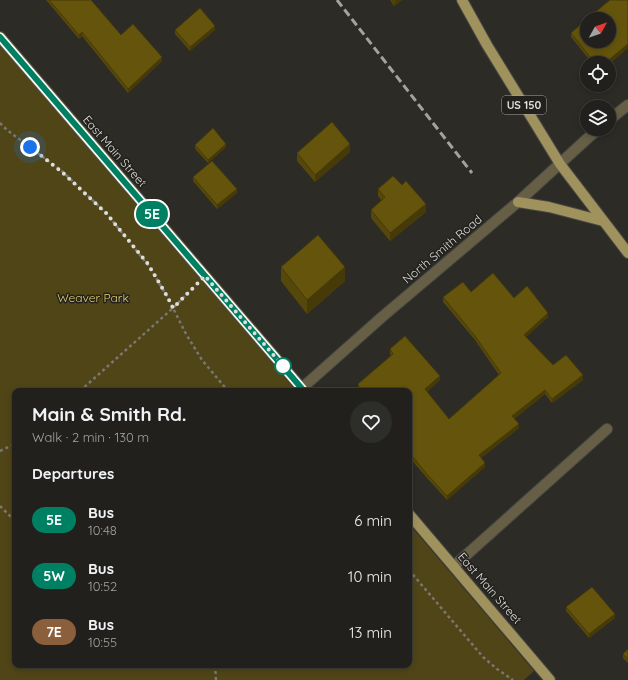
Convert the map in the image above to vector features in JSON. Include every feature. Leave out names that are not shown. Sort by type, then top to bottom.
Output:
[{"type":"main road","name":"US 150","points":[[462,0],[560,164],[628,253]]},
{"type":"main road","name":"East Main Street","points":[[0,37],[301,388]]},
{"type":"main road","points":[[518,202],[549,207],[603,221]]},
{"type":"main road","name":"East Main Street","points":[[412,517],[550,680]]},
{"type":"street","points":[[616,114],[628,105]]},
{"type":"street","name":"North Smith Road","points":[[305,388],[382,317],[518,202],[590,136]]},
{"type":"street","points":[[454,566],[608,429]]},
{"type":"path","points":[[0,123],[62,172],[106,213],[148,264],[202,360],[225,388]]},
{"type":"path","points":[[83,388],[173,308],[205,276]]},
{"type":"path","points":[[0,451],[12,445]]},
{"type":"path","points":[[0,506],[12,517]]},
{"type":"path","points":[[412,574],[483,657],[513,680]]},
{"type":"path","points":[[215,668],[216,680]]},
{"type":"green space","name":"Weaver Park","points":[[0,41],[293,388],[12,388],[12,668],[412,668],[412,528],[534,671],[524,680],[0,680]]},
{"type":"building","points":[[49,0],[91,0],[121,35],[133,24],[162,57],[128,89],[82,32],[79,35]]},
{"type":"building","points":[[610,0],[628,0],[628,44],[613,56],[589,56],[583,48],[616,48],[616,12],[595,12]]},
{"type":"building","points":[[200,8],[215,26],[190,47],[175,30]]},
{"type":"building","points":[[580,25],[580,44],[571,33]]},
{"type":"building","points":[[332,122],[350,144],[315,175],[297,153]]},
{"type":"building","points":[[213,128],[226,144],[208,160],[195,145]]},
{"type":"building","points":[[212,161],[237,189],[217,205],[193,177]]},
{"type":"building","points":[[393,176],[402,185],[406,181],[426,204],[390,233],[371,210],[385,197],[378,189]]},
{"type":"building","points":[[318,235],[345,267],[307,300],[281,267]]},
{"type":"building","points":[[493,273],[514,298],[527,286],[548,313],[524,335],[553,365],[566,355],[583,375],[552,399],[545,390],[512,416],[519,424],[479,455],[485,463],[447,496],[412,456],[412,388],[360,388],[358,384],[393,354],[390,349],[405,336],[440,376],[425,389],[449,419],[501,373],[475,336],[443,297],[463,282],[471,292]]},
{"type":"building","points":[[592,587],[615,614],[589,634],[566,607]]},
{"type":"building","points":[[628,649],[628,659],[623,654]]},
{"type":"railway","points":[[337,0],[472,173]]},
{"type":"bus line","name":"5E","points":[[0,37],[301,388]]},
{"type":"route","points":[[30,147],[62,172],[106,213],[148,264],[173,308],[205,276],[283,366]]}]
